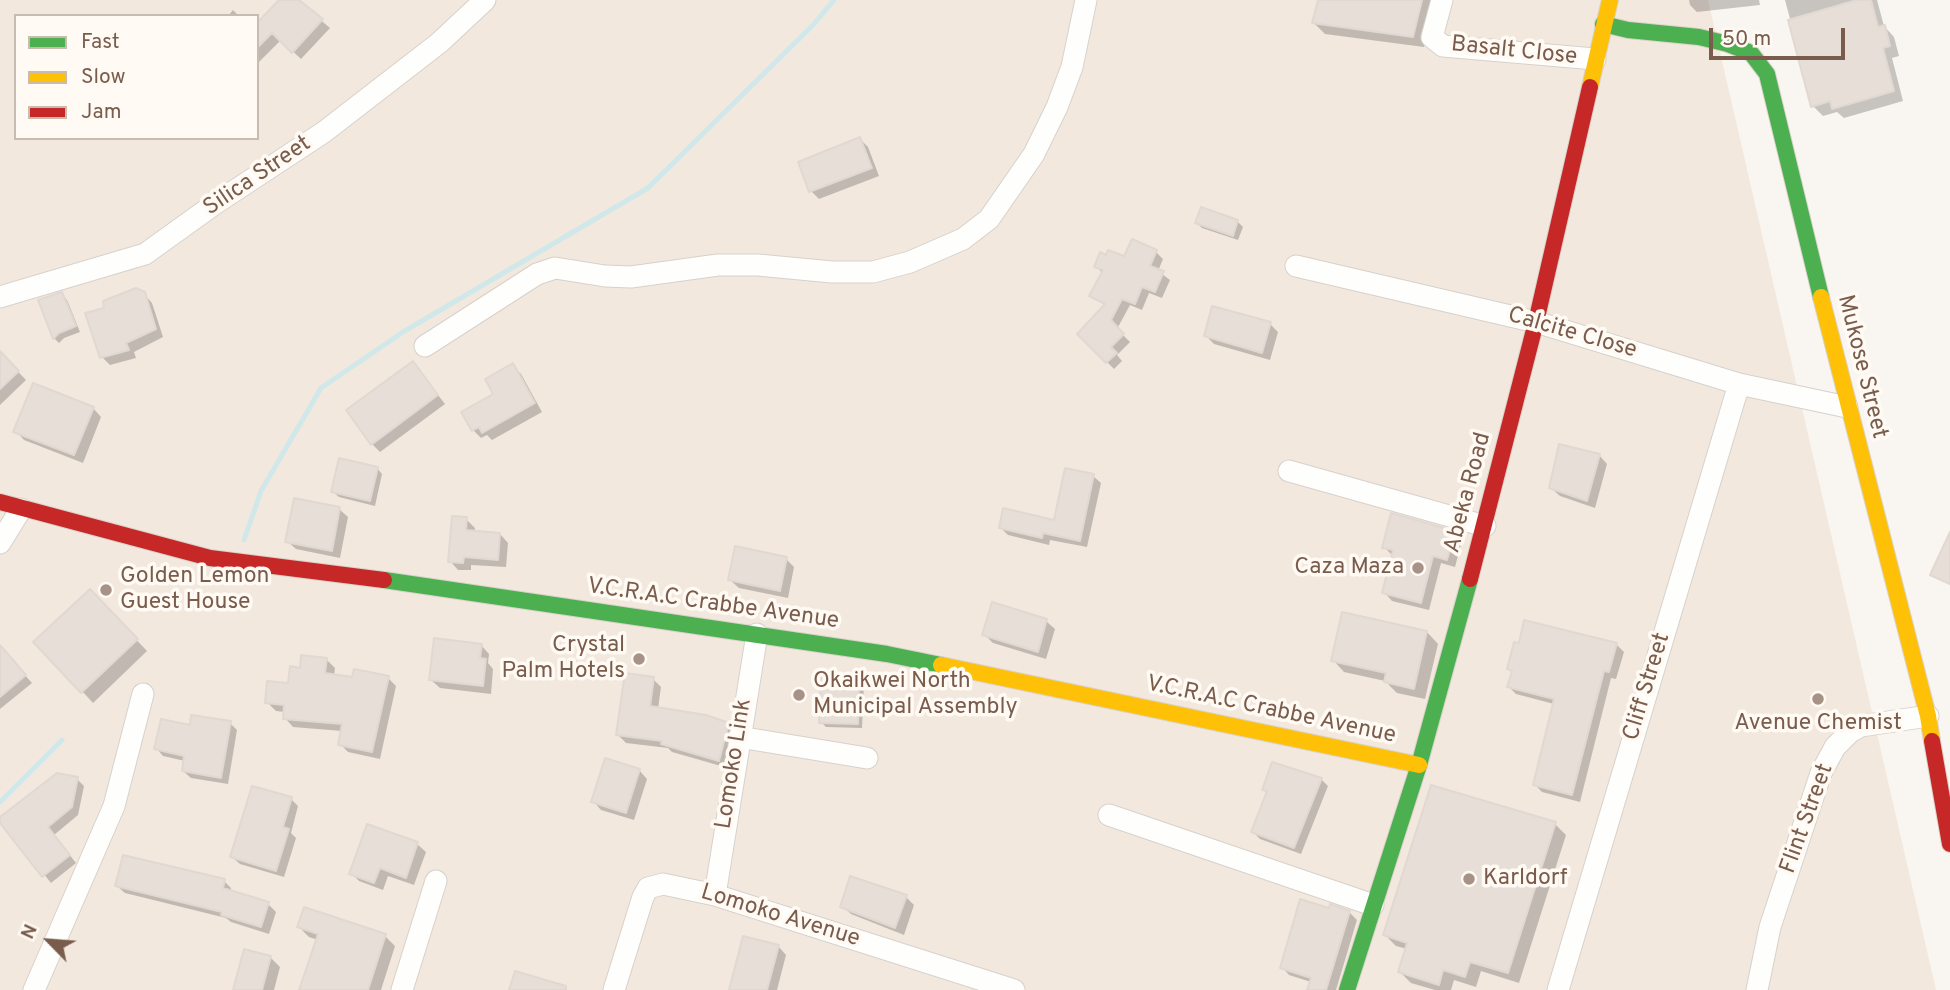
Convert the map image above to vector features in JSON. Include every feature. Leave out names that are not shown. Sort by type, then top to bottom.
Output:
[{"type":"street","name":"Silica Street","points":[[0,297],[145,254],[216,203],[324,132],[439,43],[485,0]]},
{"type":"street","points":[[425,346],[537,274],[555,268],[631,277],[718,265],[873,272],[910,262],[963,239],[989,219],[1034,154],[1057,107],[1072,67],[1086,0]]},
{"type":"street","name":"Basalt Close","points":[[1442,0],[1432,37],[1443,46],[1595,59]]},
{"type":"street","name":"Abeka Road","points":[[1347,990],[1419,765],[1485,526],[1536,322],[1610,0]]},
{"type":"street","name":"Mukose Street","points":[[1603,24],[1628,30],[1699,37],[1728,44],[1751,53],[1767,74],[1847,407],[1928,716],[1950,844]]},
{"type":"street","name":"Calcite Close","points":[[1296,266],[1536,322],[1739,384],[1847,407]]},
{"type":"street","name":"Cliff Street","points":[[1558,990],[1739,384]]},
{"type":"street","points":[[1289,471],[1485,526]]},
{"type":"street","name":"V.C.R.A.C Crabbe Avenue","points":[[0,502],[210,558],[887,654],[1419,765]]},
{"type":"street","points":[[0,543],[21,509]]},
{"type":"street","name":"Lomoko Link","points":[[715,895],[757,634]]},
{"type":"street","points":[[34,990],[114,806],[144,694]]},
{"type":"street","name":"Flint Street","points":[[1757,990],[1770,927],[1822,773],[1836,747],[1850,732],[1861,726],[1928,716]]},
{"type":"street","points":[[739,737],[867,758]]},
{"type":"street","points":[[1109,816],[1373,905]]},
{"type":"street","points":[[402,990],[436,881]]},
{"type":"street","name":"Lomoko Avenue","points":[[614,990],[643,897],[648,888],[663,884],[715,895],[1014,990]]},
{"type":"shaded area","points":[[0,0],[1708,0],[1936,990],[0,990]]},
{"type":"building","points":[[279,0],[299,0],[323,19],[292,53],[272,33],[259,46],[259,21]]},
{"type":"building","points":[[1318,0],[1422,0],[1413,37],[1312,23]]},
{"type":"building","points":[[1857,0],[1871,0],[1878,27],[1885,25],[1890,46],[1883,48],[1894,91],[1832,109],[1830,101],[1811,107],[1788,20]]},
{"type":"building","points":[[860,137],[872,168],[809,192],[798,162]]},
{"type":"building","points":[[1201,207],[1238,220],[1233,236],[1195,223]]},
{"type":"building","points":[[1132,239],[1157,250],[1150,266],[1164,271],[1155,292],[1142,287],[1135,304],[1122,299],[1111,320],[1124,334],[1111,347],[1117,353],[1106,363],[1077,334],[1105,304],[1089,296],[1103,270],[1094,267],[1100,252],[1106,255],[1108,250],[1124,256]]},
{"type":"building","points":[[136,288],[145,292],[156,329],[126,343],[129,350],[100,358],[85,313],[104,308],[103,301]]},
{"type":"building","points":[[62,292],[76,326],[59,333],[53,339],[38,300]]},
{"type":"building","points":[[1212,306],[1271,322],[1262,353],[1204,336]]},
{"type":"building","points":[[0,351],[19,371],[0,389]]},
{"type":"building","points":[[413,361],[438,395],[371,445],[346,410]]},
{"type":"building","points":[[513,363],[535,403],[482,433],[479,427],[472,431],[461,412],[493,394],[485,379]]},
{"type":"building","points":[[33,383],[94,407],[74,455],[13,432]]},
{"type":"building","points":[[1559,444],[1600,454],[1587,501],[1549,488]]},
{"type":"building","points":[[339,458],[378,467],[370,501],[331,492]]},
{"type":"building","points":[[1065,468],[1094,474],[1080,541],[1043,533],[1042,538],[999,528],[1003,508],[1054,520]]},
{"type":"building","points":[[294,498],[340,507],[332,551],[285,542]]},
{"type":"building","points":[[1391,513],[1455,531],[1447,560],[1433,556],[1421,603],[1382,593],[1393,550],[1382,548]]},
{"type":"building","points":[[452,516],[467,517],[466,530],[500,533],[498,560],[464,557],[463,563],[448,562]]},
{"type":"building","points":[[1950,532],[1950,584],[1930,575]]},
{"type":"building","points":[[735,546],[787,557],[780,591],[728,580]]},
{"type":"building","points":[[90,589],[138,639],[81,693],[33,642]]},
{"type":"building","points":[[992,602],[1047,619],[1038,652],[982,635]]},
{"type":"building","points":[[1342,612],[1427,631],[1414,689],[1384,682],[1386,673],[1331,661]]},
{"type":"building","points":[[1524,620],[1617,643],[1609,672],[1604,671],[1572,795],[1533,785],[1554,699],[1507,687],[1512,671],[1507,669],[1514,642],[1519,643]]},
{"type":"building","points":[[434,638],[482,644],[480,658],[486,659],[483,686],[429,680]]},
{"type":"building","points":[[0,645],[26,675],[0,697]]},
{"type":"building","points":[[301,655],[327,658],[325,673],[352,677],[354,669],[389,676],[372,752],[338,745],[342,724],[283,719],[284,705],[265,703],[267,681],[288,683],[290,666],[300,668]]},
{"type":"building","points":[[625,673],[654,677],[650,706],[706,715],[729,723],[719,761],[661,744],[662,741],[616,735]]},
{"type":"building","points":[[821,675],[859,676],[858,724],[819,723]]},
{"type":"building","points":[[191,715],[231,721],[221,778],[182,771],[184,756],[154,749],[161,719],[190,725]]},
{"type":"building","points":[[605,758],[640,769],[626,813],[591,802]]},
{"type":"building","points":[[1272,762],[1322,778],[1294,848],[1251,832],[1267,791],[1262,790]]},
{"type":"building","points":[[57,773],[78,777],[72,807],[48,827],[70,855],[42,877],[0,823],[0,817]]},
{"type":"building","name":"Karldorf","points":[[1431,785],[1556,822],[1508,973],[1470,962],[1465,977],[1443,970],[1439,985],[1398,972],[1407,943],[1383,935]]},
{"type":"building","points":[[252,786],[292,797],[283,827],[289,829],[276,871],[230,857]]},
{"type":"building","points":[[367,824],[418,842],[406,878],[380,868],[374,883],[349,874]]},
{"type":"building","points":[[123,855],[225,879],[223,888],[269,902],[261,927],[221,915],[222,912],[115,886]]},
{"type":"building","points":[[850,876],[907,895],[895,928],[840,907]]},
{"type":"building","points":[[1300,899],[1329,908],[1330,904],[1350,911],[1326,990],[1307,990],[1311,978],[1280,968]]},
{"type":"building","points":[[304,907],[386,934],[368,990],[299,990],[318,934],[297,927]]},
{"type":"building","points":[[743,936],[779,945],[767,990],[729,990]]},
{"type":"building","points":[[244,949],[271,956],[262,990],[233,990]]},
{"type":"building","points":[[515,971],[566,986],[566,990],[509,990]]},
{"type":"waterway","points":[[244,540],[261,491],[321,388],[403,332],[648,188],[814,24],[834,0]]},
{"type":"waterway","points":[[0,802],[62,740]]},
{"type":"traffic: fast","points":[[1603,24],[1628,30],[1699,37],[1751,53],[1767,74],[1821,297]]},
{"type":"traffic: fast","points":[[1347,990],[1419,765],[1470,579]]},
{"type":"traffic: fast","points":[[384,580],[887,654],[941,665]]},
{"type":"traffic: slow","points":[[1590,87],[1610,0]]},
{"type":"traffic: slow","points":[[1821,297],[1928,716],[1932,741]]},
{"type":"traffic: slow","points":[[941,665],[1419,765]]},
{"type":"traffic: jam","points":[[1470,579],[1536,322],[1590,87]]},
{"type":"traffic: jam","points":[[0,502],[210,558],[384,580]]},
{"type":"traffic: jam","points":[[1932,741],[1950,844]]},
{"type":"place","name":"Caza Maza","points":[[1418,568]]},
{"type":"place","name":"Golden Lemon Guest House","points":[[106,590]]},
{"type":"place","name":"Crystal Palm Hotels","points":[[639,659]]},
{"type":"place","name":"Okaikwei North Municipal Assembly","points":[[799,695]]},
{"type":"place","name":"Avenue Chemist","points":[[1818,699]]},
{"type":"place","name":"Karldorf","points":[[1469,879]]}]
